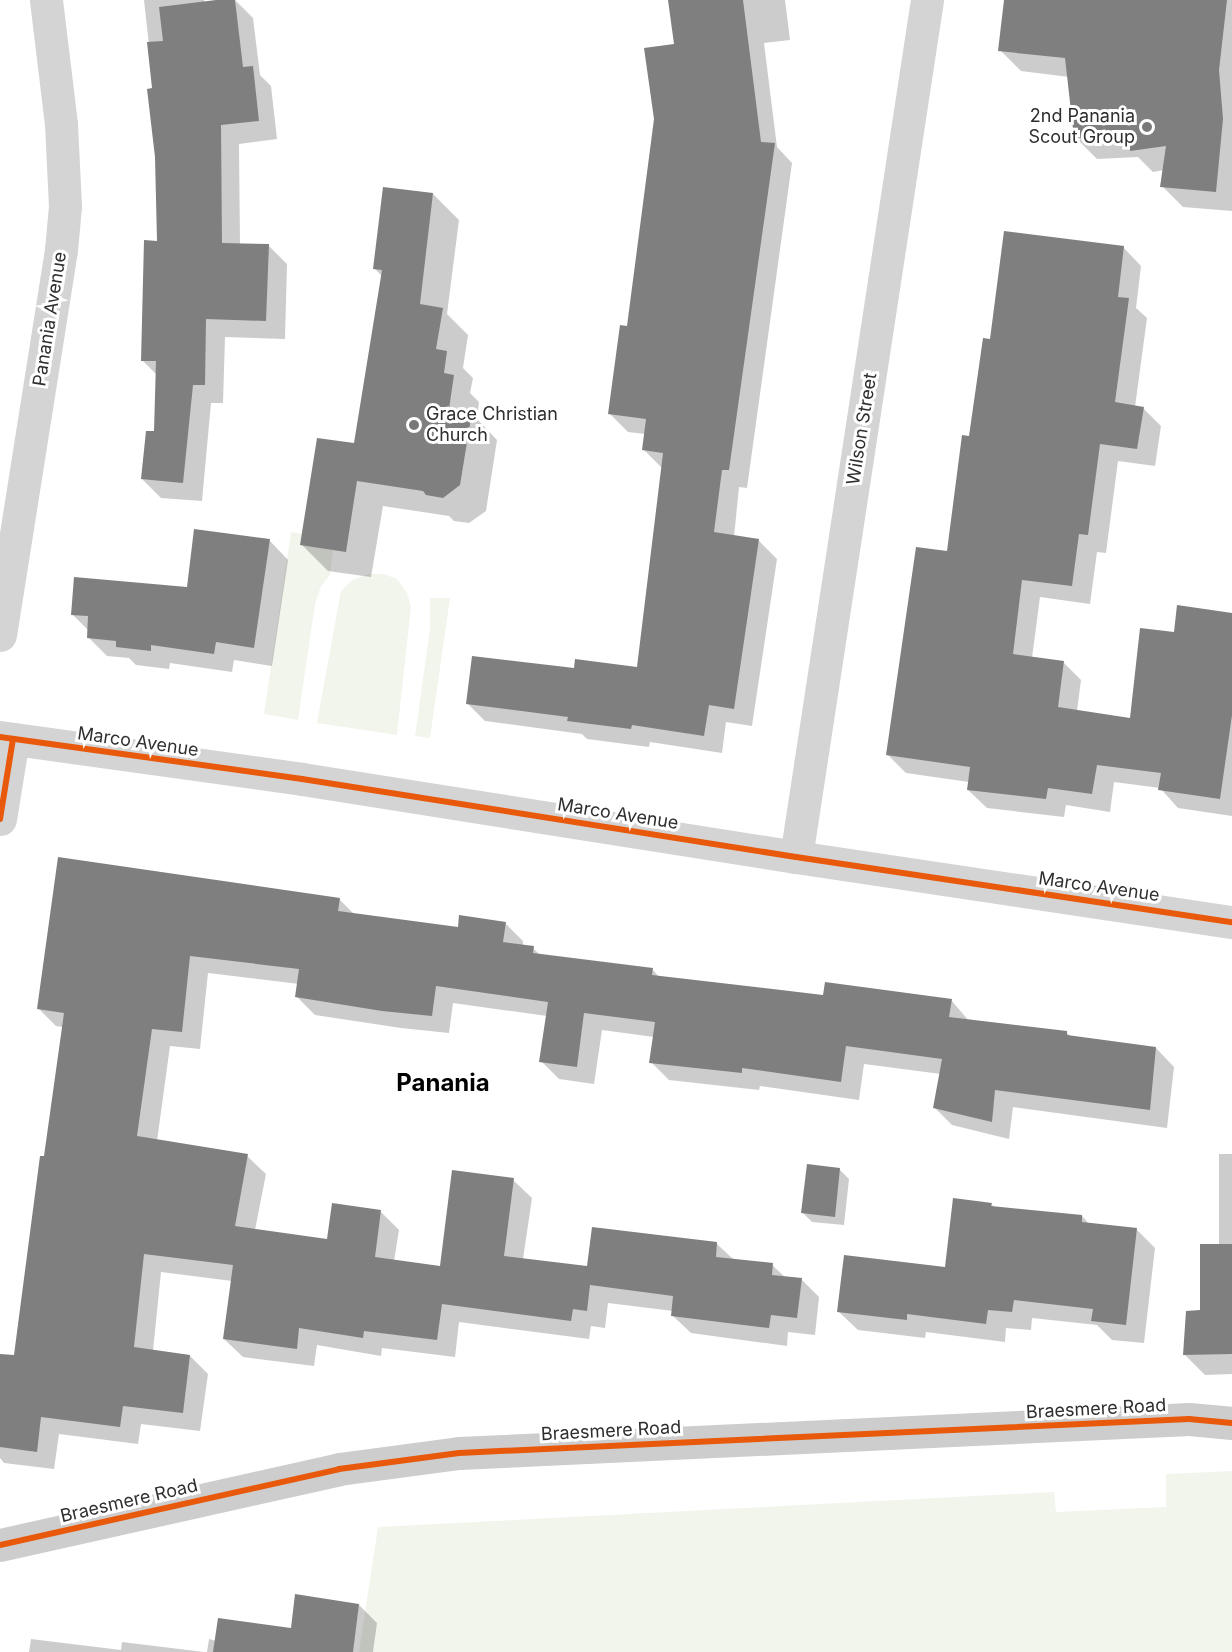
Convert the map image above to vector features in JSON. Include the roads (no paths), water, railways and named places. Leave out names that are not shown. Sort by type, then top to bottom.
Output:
[{"type":"street","name":"Panania Avenue","points":[[0,635],[61,250],[65,206],[61,124],[46,0]]},
{"type":"street","name":"Wilson Street","points":[[796,857],[927,0]]},
{"type":"street","name":"Marco Avenue","points":[[6,738],[302,779],[796,857],[1232,922]]},
{"type":"street","points":[[0,819],[6,738]]},
{"type":"street","name":"Braesmere Road","points":[[1189,1419],[1232,1409]]},
{"type":"street","name":"Braesmere Road","points":[[0,1545],[318,1474],[397,1459],[459,1453],[1189,1419],[1232,1423]]},
{"type":"place","name":"2nd Panania Scout Group","points":[[1147,127]]},
{"type":"place","name":"Grace Christian Church","points":[[414,425]]},
{"type":"district","name":"Panania","points":[[443,1083]]}]
